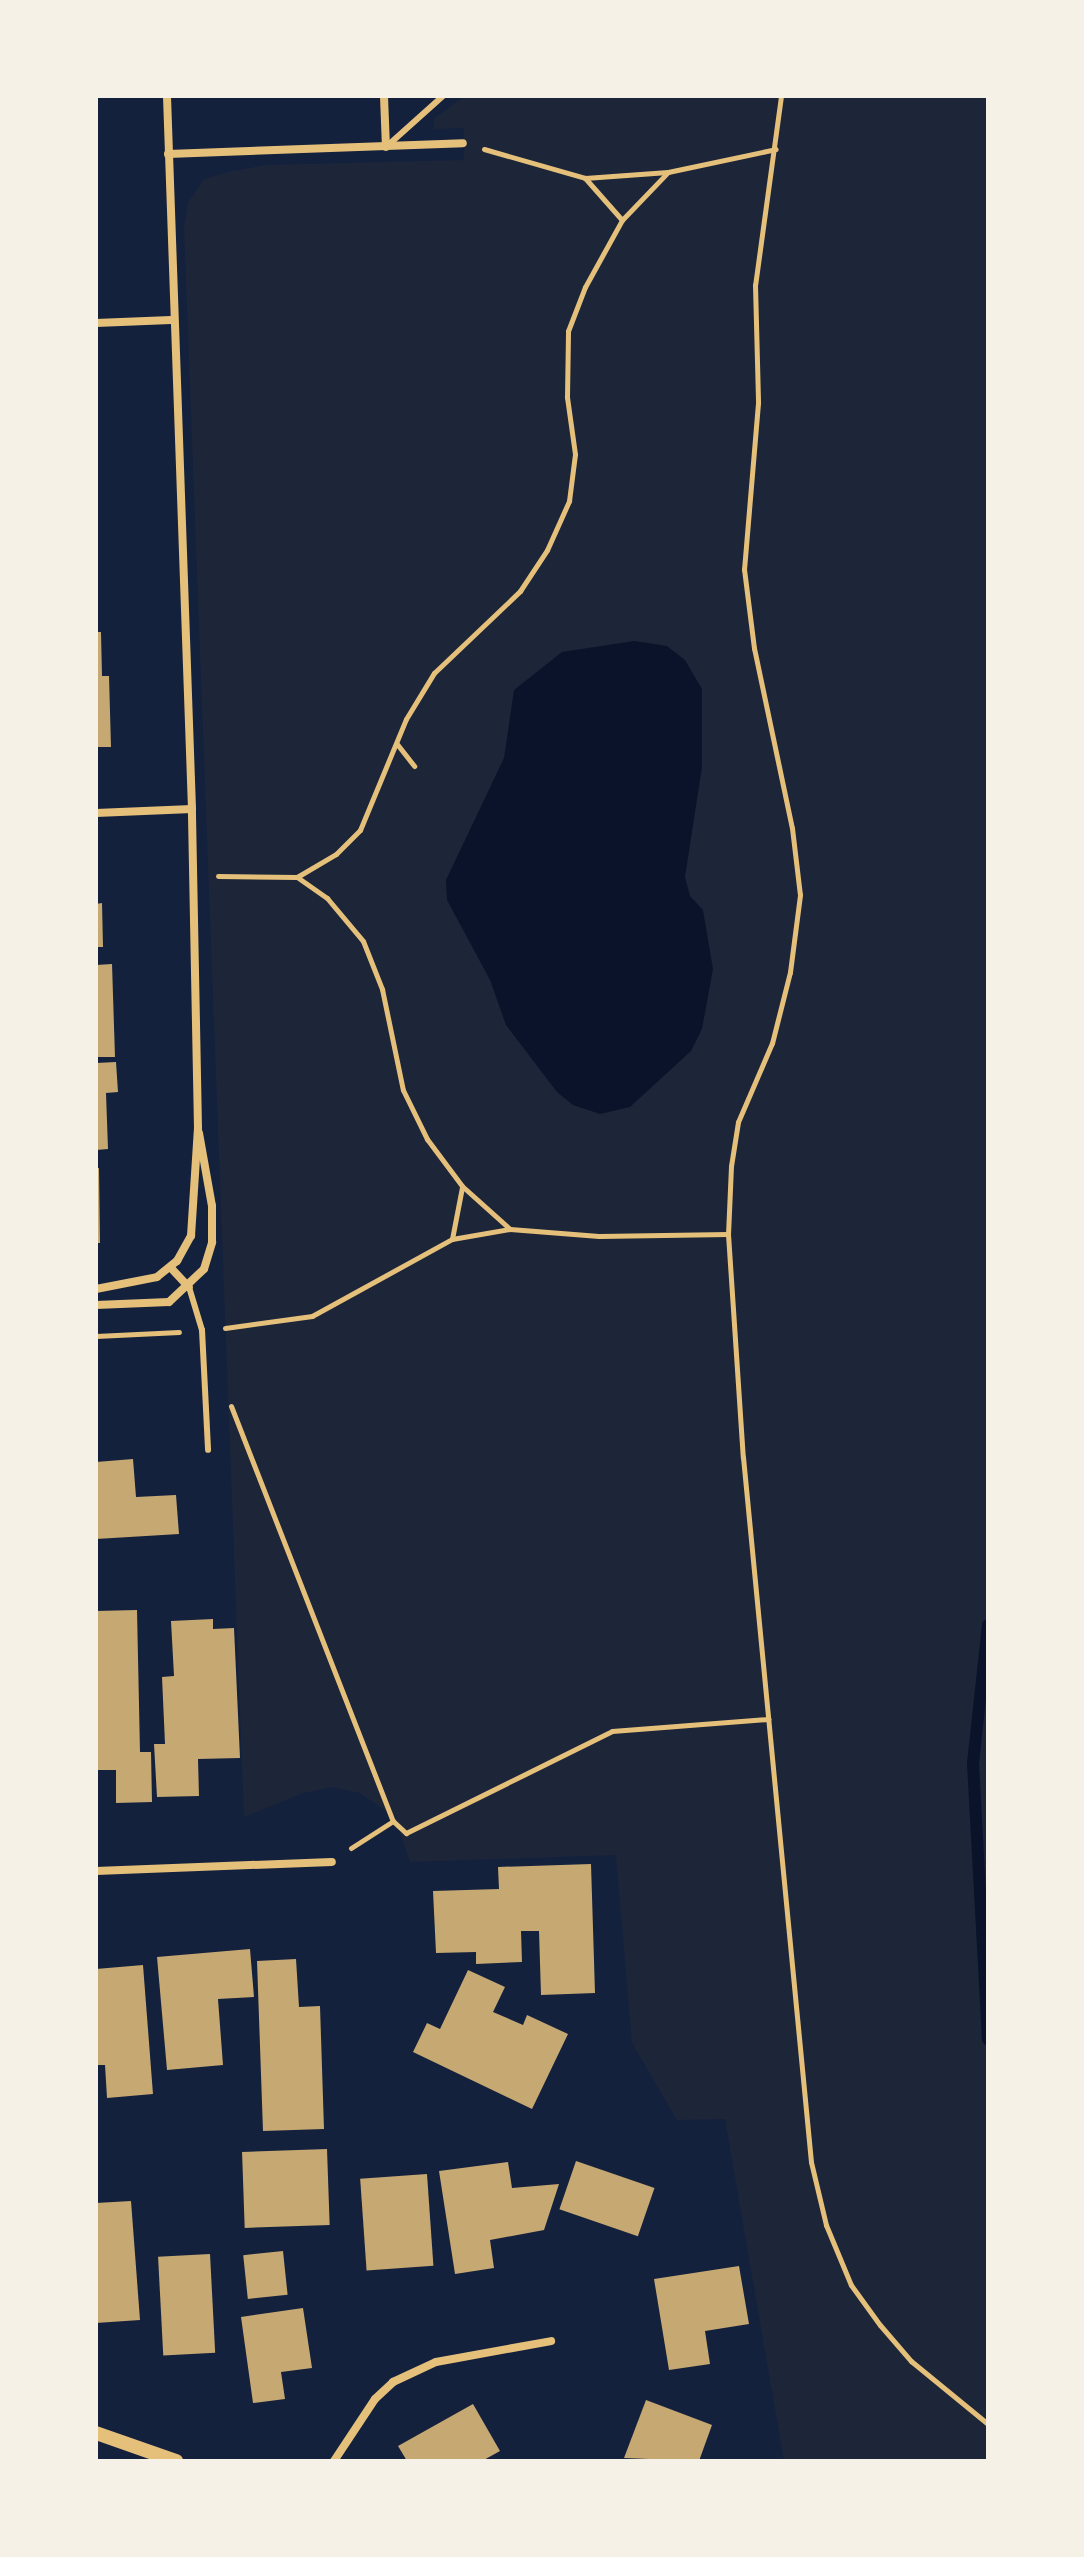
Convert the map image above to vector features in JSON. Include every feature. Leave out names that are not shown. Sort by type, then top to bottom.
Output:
[{"type":"street","points":[[96,1289],[131,1284],[171,1268],[191,1236],[198,1128],[192,809],[171,320],[167,96]]},
{"type":"street","points":[[384,96],[386,147]]},
{"type":"street","points":[[168,154],[463,143]]},
{"type":"street","points":[[96,323],[171,320]]},
{"type":"street","points":[[96,813],[192,809]]},
{"type":"street","points":[[96,1305],[169,1302],[189,1287],[204,1269],[212,1242],[208,1161],[198,1128]]},
{"type":"street","points":[[171,1268],[189,1287]]},
{"type":"street","points":[[96,1871],[332,1862]]},
{"type":"street","points":[[334,2461],[368,2408],[393,2382],[436,2362],[551,2341]]},
{"type":"street","points":[[96,2433],[176,2461]]},
{"type":"lane","points":[[386,147],[443,96]]},
{"type":"lane","points":[[189,1287],[202,1330],[208,1450]]},
{"type":"path","points":[[781,96],[755,285],[758,403],[744,569],[754,648],[792,828],[800,895],[790,972],[772,1043],[738,1122],[728,1234],[769,1719],[811,2162],[826,2225],[851,2285],[880,2325],[911,2361],[988,2424]]},
{"type":"path","points":[[463,143],[585,178],[668,172],[776,149]]},
{"type":"path","points":[[194,877],[297,877],[336,854],[360,830],[397,744],[434,673],[520,591],[547,550],[569,501],[575,454],[567,397],[568,331],[585,287],[622,220],[668,172]]},
{"type":"path","points":[[585,178],[622,220]]},
{"type":"path","points":[[397,744],[414,766]]},
{"type":"path","points":[[297,877],[327,898],[363,941],[382,989],[403,1090],[427,1139],[462,1186],[510,1229]]},
{"type":"path","points":[[452,1239],[462,1186]]},
{"type":"path","points":[[96,1336],[202,1330],[312,1316],[452,1239],[510,1229],[599,1236],[728,1234]]},
{"type":"path","points":[[225,1390],[393,1821],[406,1833],[612,1731],[769,1719]]},
{"type":"path","points":[[332,1862],[393,1821]]},
{"type":"shaded area","points":[[464,96],[988,96],[988,2461],[784,2461],[725,2119],[677,2120],[632,2043],[616,1855],[410,1862],[395,1817],[360,1793],[333,1787],[303,1793],[244,1817],[184,228],[188,203],[204,179],[232,171],[267,165],[464,160],[464,128],[434,129],[434,119]]},
{"type":"shaded area","points":[[634,641],[667,646],[685,660],[702,689],[702,767],[685,877],[690,896],[703,910],[713,969],[702,1029],[691,1051],[630,1107],[600,1114],[573,1105],[557,1092],[506,1025],[490,980],[447,900],[446,880],[504,758],[514,690],[562,652]]},
{"type":"building","points":[[96,632],[101,632],[102,676],[109,676],[111,747],[96,747]]},
{"type":"building","points":[[102,903],[103,947],[96,947],[96,904]]},
{"type":"building","points":[[112,964],[115,1057],[96,1057],[96,965]]},
{"type":"building","points":[[116,1062],[118,1092],[106,1093],[108,1149],[96,1150],[96,1063]]},
{"type":"building","points":[[96,1168],[99,1168],[100,1243],[96,1243]]},
{"type":"building","points":[[133,1459],[136,1497],[176,1495],[179,1534],[96,1539],[96,1462]]},
{"type":"building","points":[[137,1610],[140,1752],[151,1752],[152,1802],[116,1803],[116,1770],[96,1770],[96,1611]]},
{"type":"building","points":[[213,1619],[213,1629],[234,1628],[240,1758],[198,1759],[199,1796],[157,1797],[154,1744],[165,1744],[162,1677],[174,1676],[171,1621]]},
{"type":"building","points":[[591,1864],[595,1993],[541,1995],[539,1931],[521,1931],[522,1962],[476,1964],[476,1952],[436,1953],[433,1891],[499,1889],[498,1867]]},
{"type":"building","points":[[250,1949],[254,1997],[218,1999],[223,2065],[167,2070],[157,1957]]},
{"type":"building","points":[[296,1959],[299,2007],[320,2006],[324,2129],[263,2131],[257,1961]]},
{"type":"building","points":[[143,1965],[153,2094],[107,2098],[105,2065],[96,2065],[96,1969]]},
{"type":"building","points":[[468,1970],[505,1987],[493,2012],[523,2025],[527,2015],[568,2034],[532,2109],[413,2052],[427,2023],[440,2029]]},
{"type":"building","points":[[327,2149],[330,2225],[245,2228],[242,2152]]},
{"type":"building","points":[[576,2161],[654,2188],[638,2236],[559,2209]]},
{"type":"building","points":[[508,2162],[512,2188],[559,2184],[544,2230],[490,2240],[494,2268],[455,2274],[439,2171]]},
{"type":"building","points":[[427,2174],[433,2266],[367,2270],[360,2179]]},
{"type":"building","points":[[131,2201],[140,2320],[96,2323],[96,2203]]},
{"type":"building","points":[[283,2251],[288,2295],[248,2299],[243,2255]]},
{"type":"building","points":[[210,2254],[215,2353],[163,2356],[158,2257]]},
{"type":"building","points":[[739,2266],[749,2324],[705,2331],[710,2364],[669,2370],[654,2279]]},
{"type":"building","points":[[303,2308],[312,2368],[281,2372],[285,2399],[253,2403],[241,2317]]},
{"type":"building","points":[[646,2400],[712,2425],[699,2461],[624,2458]]},
{"type":"building","points":[[473,2404],[500,2451],[482,2461],[407,2461],[398,2446]]},
{"type":"waterway","points":[[988,1625],[973,1763],[988,2040]]}]
